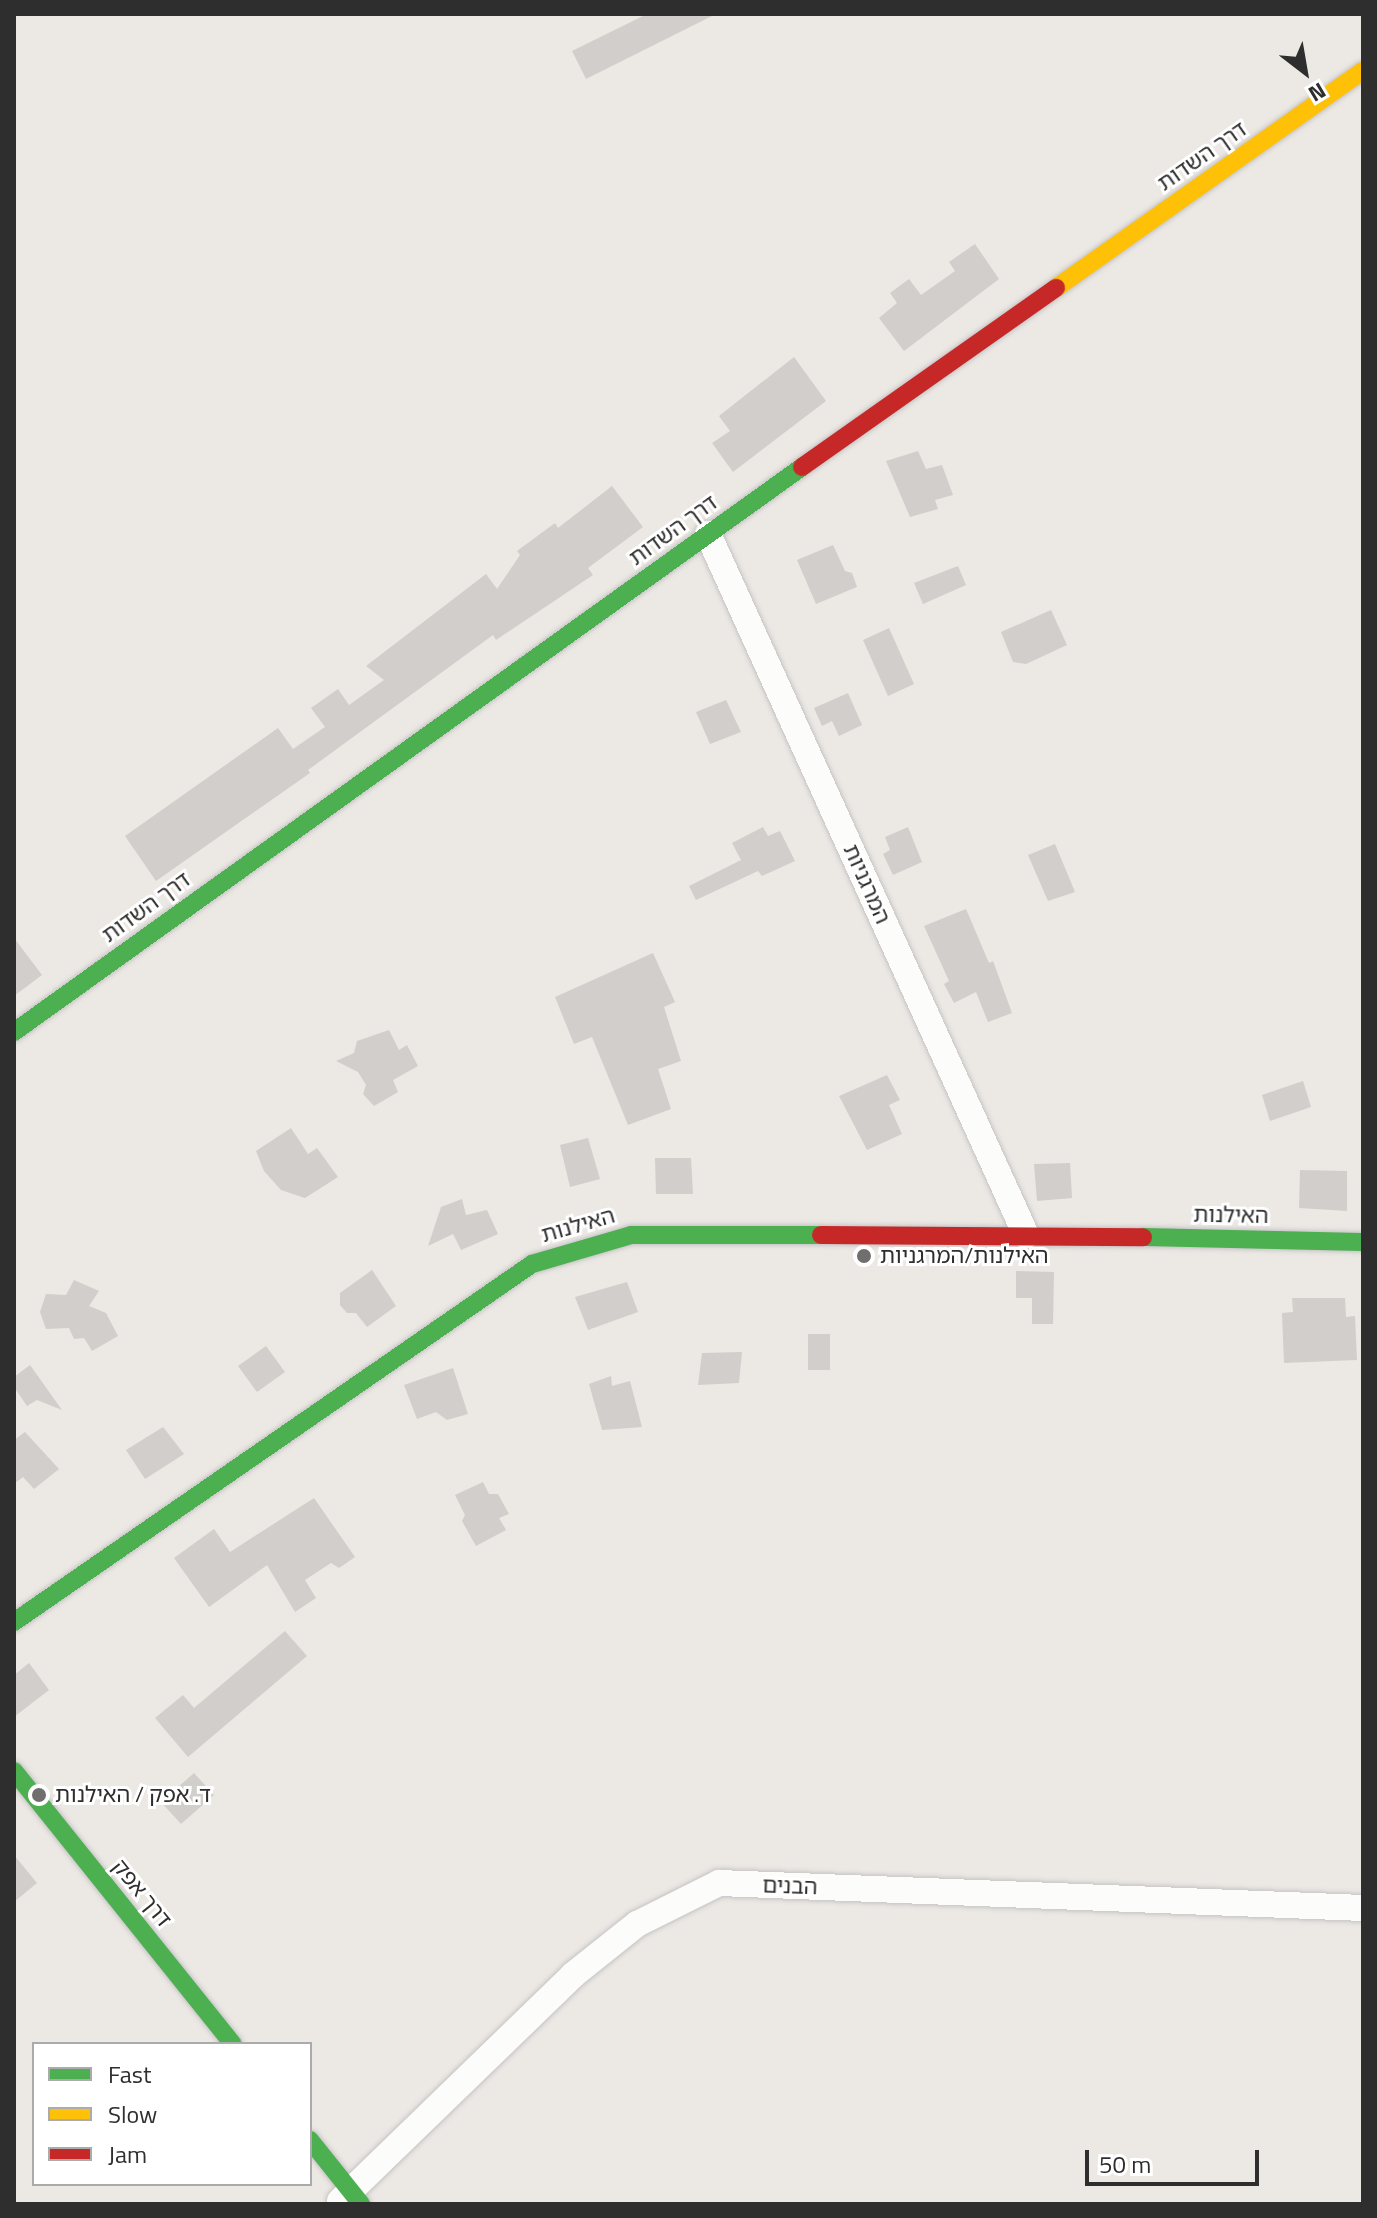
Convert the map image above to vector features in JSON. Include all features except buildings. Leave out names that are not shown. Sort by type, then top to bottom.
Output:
[{"type":"street","name":"דרך השדות","points":[[14,1032],[708,534],[1363,71]]},
{"type":"street","name":"המרגניות","points":[[708,534],[1026,1235]]},
{"type":"street","name":"האילנות","points":[[14,1622],[532,1264],[631,1235],[1026,1235],[1363,1242]]},
{"type":"street","name":"דרך אפק","points":[[14,1771],[231,2042]]},
{"type":"street","name":"הבנים","points":[[350,2200],[573,1975],[637,1924],[719,1883],[1363,1908]]},
{"type":"street","points":[[312,2143],[350,2200]]},
{"type":"traffic: fast","points":[[14,1032],[802,467]]},
{"type":"traffic: fast","points":[[14,1622],[532,1264],[631,1235],[821,1235]]},
{"type":"traffic: fast","points":[[1143,1237],[1363,1242]]},
{"type":"traffic: fast","points":[[14,1771],[231,2042]]},
{"type":"traffic: fast","points":[[312,2143],[361,2204]]},
{"type":"traffic: slow","points":[[1056,288],[1363,71]]},
{"type":"traffic: jam","points":[[802,467],[1056,288]]},
{"type":"traffic: jam","points":[[821,1235],[1143,1237]]},
{"type":"place","name":"האילנות/המרגניות","points":[[864,1256]]},
{"type":"place","name":"ד. אפק / האילנות","points":[[39,1795]]}]
